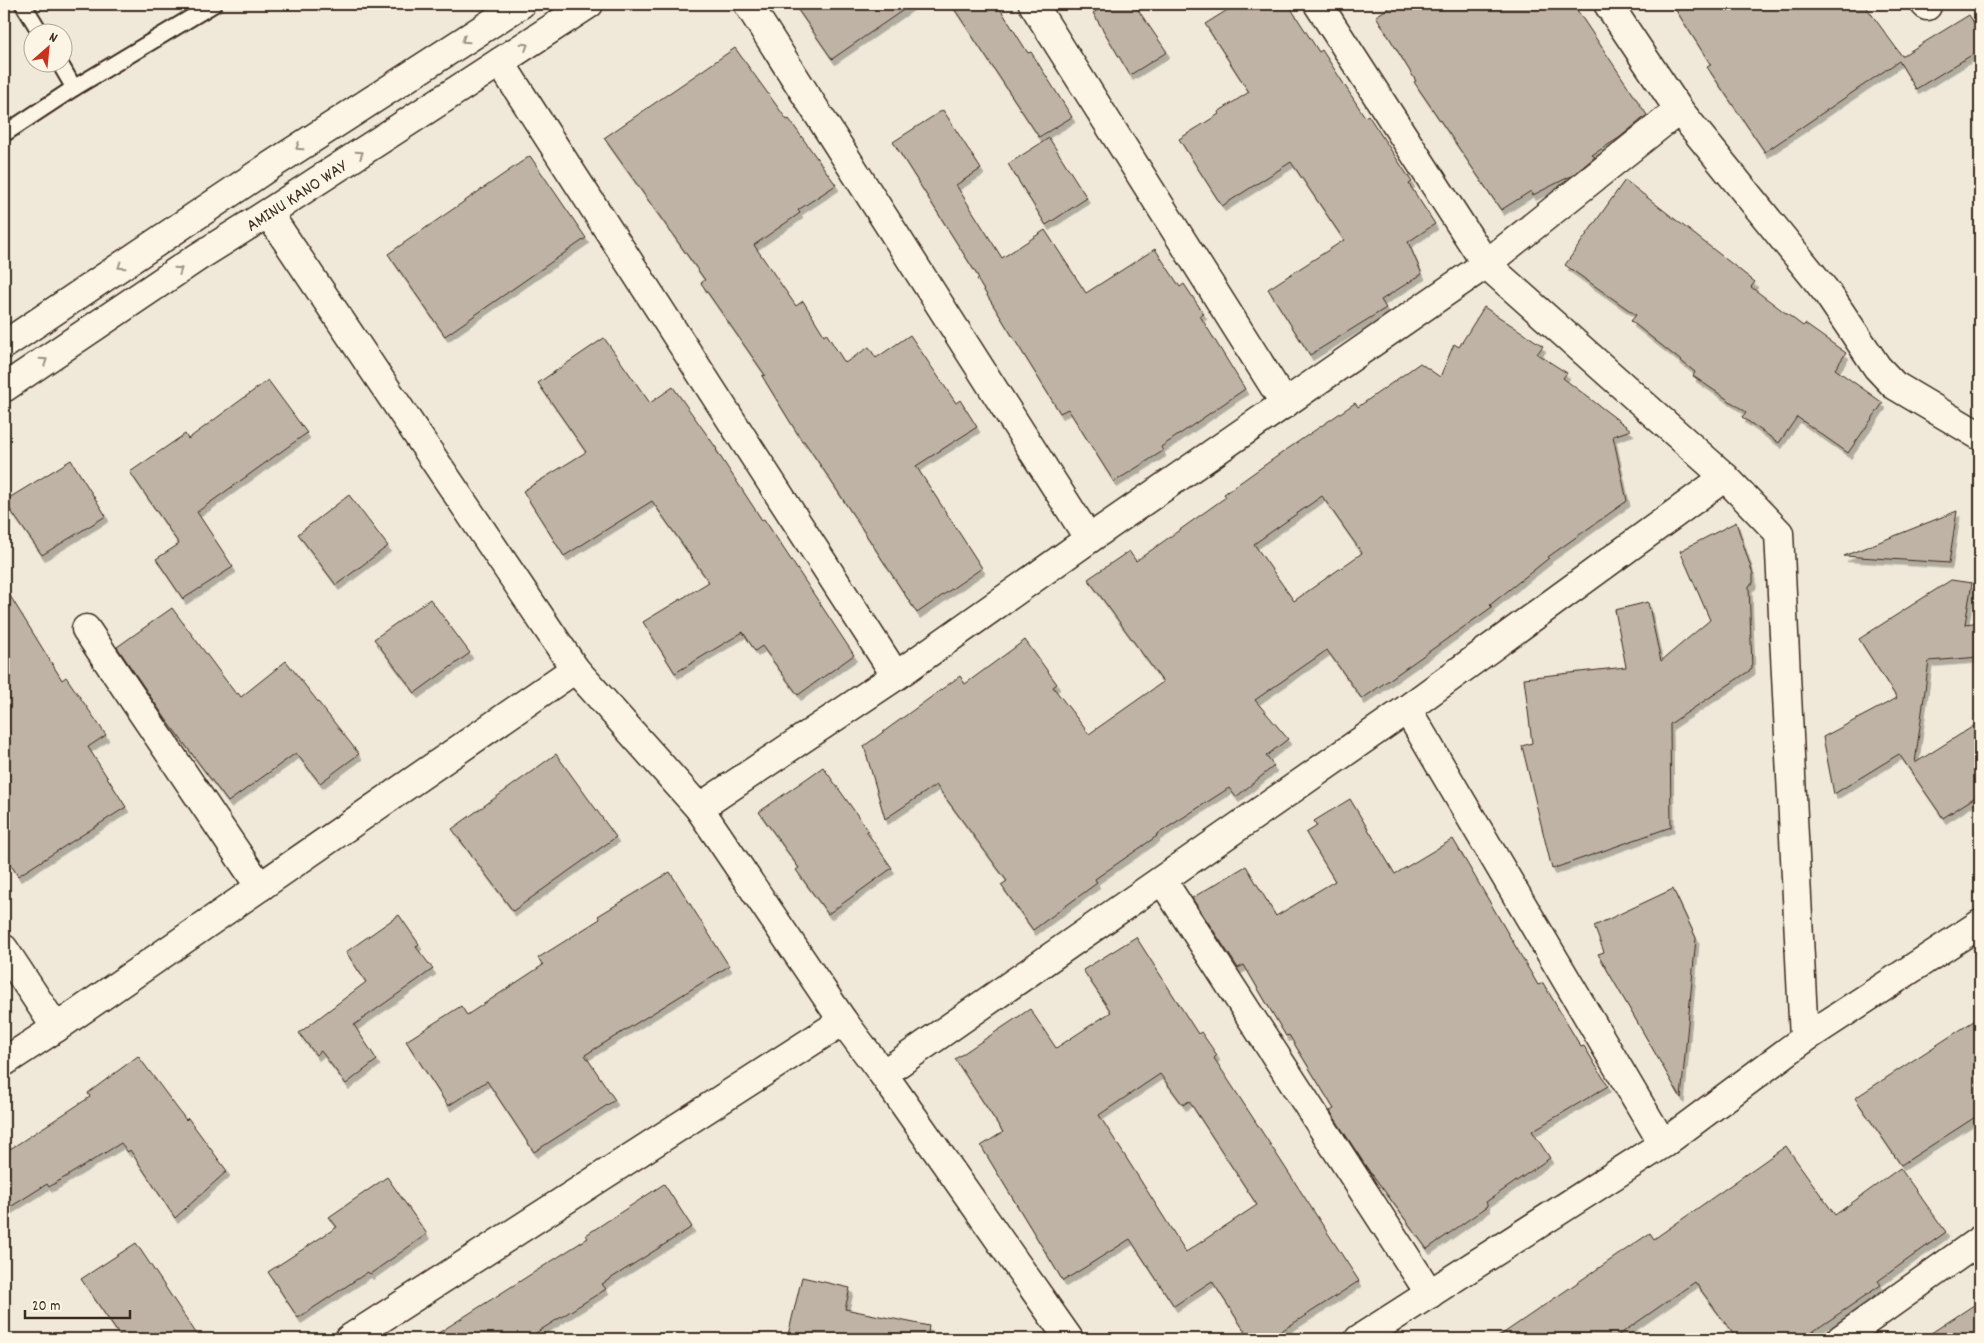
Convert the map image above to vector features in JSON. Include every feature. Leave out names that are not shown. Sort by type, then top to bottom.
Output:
[{"type":"street","points":[[4,345],[270,166],[521,4]]},
{"type":"street","name":"AMINU KANO WAY","points":[[4,388],[198,257],[589,4]]},
{"type":"street","points":[[748,4],[1089,539]]},
{"type":"street","points":[[1033,4],[1285,404]]},
{"type":"street","points":[[1318,4],[1486,264],[1725,477],[1778,533],[1804,1039]]},
{"type":"street","points":[[1608,4],[1679,110],[1828,294],[1877,367],[1894,385],[1980,436]]},
{"type":"street","points":[[500,62],[896,676]]},
{"type":"street","points":[[699,808],[896,676],[1089,539],[1486,264],[1679,110]]},
{"type":"street","points":[[268,213],[575,669],[699,808],[843,1021],[883,1074],[1069,1339]]},
{"type":"street","points":[[883,1074],[1407,710],[1725,477]]},
{"type":"street","points":[[86,629],[260,887]]},
{"type":"street","points":[[4,1062],[575,669]]},
{"type":"street","points":[[1407,710],[1663,1144]]},
{"type":"street","points":[[1162,880],[1430,1294]]},
{"type":"street","points":[[1359,1339],[1663,1144],[1804,1039],[1980,924]]},
{"type":"street","points":[[4,949],[56,1028]]},
{"type":"street","points":[[349,1339],[843,1021]]},
{"type":"street","points":[[1841,1339],[1980,1240]]},
{"type":"lane","points":[[23,4],[34,22]]},
{"type":"lane","points":[[4,134],[74,88],[214,4]]},
{"type":"lane","points":[[65,72],[74,88]]},
{"type":"building","points":[[794,4],[912,4],[832,59]]},
{"type":"building","points":[[951,4],[997,4],[1028,53],[1031,52],[1072,117],[1039,137]]},
{"type":"building","points":[[1108,4],[1134,4],[1167,52],[1130,75],[1093,13]]},
{"type":"building","points":[[1237,4],[1288,4],[1319,52],[1322,50],[1365,117],[1368,115],[1412,182],[1409,184],[1435,224],[1408,242],[1422,274],[1381,300],[1386,308],[1310,355],[1268,289],[1344,240],[1291,162],[1222,206],[1179,139],[1219,114],[1218,112],[1249,92],[1205,24]]},
{"type":"building","points":[[1395,4],[1573,4],[1647,115],[1619,138],[1592,155],[1595,157],[1573,175],[1533,195],[1531,191],[1501,210],[1414,82],[1416,81],[1376,16]]},
{"type":"building","points":[[1672,4],[1864,4],[1902,56],[1969,15],[1980,32],[1980,50],[1916,89],[1899,61],[1765,152],[1707,67],[1711,65]]},
{"type":"building","points":[[735,48],[836,185],[798,210],[800,213],[754,245],[796,306],[803,301],[824,335],[826,333],[845,363],[869,347],[876,358],[910,335],[956,403],[960,400],[977,427],[916,466],[982,568],[917,613],[827,475],[804,441],[802,441],[762,376],[765,375],[701,283],[705,280],[604,138]]},
{"type":"building","points":[[943,110],[981,169],[956,185],[1002,258],[1045,230],[1086,293],[1155,249],[1180,287],[1184,284],[1204,314],[1200,316],[1245,389],[1161,447],[1163,451],[1114,482],[1068,409],[1060,413],[977,279],[979,278],[893,142]]},
{"type":"building","points":[[1049,138],[1087,198],[1046,225],[1008,164]]},
{"type":"building","points":[[530,156],[586,238],[445,336],[388,254]]},
{"type":"building","points":[[1625,180],[1755,282],[1751,287],[1803,326],[1805,324],[1846,353],[1835,369],[1883,403],[1848,453],[1797,417],[1779,443],[1742,417],[1746,412],[1693,376],[1695,372],[1631,321],[1636,315],[1565,265]]},
{"type":"building","points":[[1484,307],[1543,346],[1537,354],[1567,373],[1563,378],[1631,430],[1613,436],[1627,501],[1548,557],[1490,605],[1492,607],[1362,699],[1327,650],[1255,700],[1288,739],[1266,756],[1274,766],[1236,797],[1229,788],[1156,835],[1095,879],[1097,883],[1033,930],[1001,885],[1007,881],[936,785],[885,819],[864,746],[960,676],[965,684],[1025,640],[1057,684],[1053,687],[1089,734],[1163,682],[1088,579],[1129,551],[1136,561],[1226,497],[1224,494],[1286,450],[1355,403],[1358,407],[1420,363],[1440,377],[1454,344],[1459,347]],"holes":[[[1322,496],[1362,553],[1294,601],[1254,544]]]},
{"type":"building","points":[[604,338],[650,403],[673,387],[717,449],[762,520],[764,519],[854,655],[798,695],[762,646],[755,651],[743,632],[675,673],[643,622],[709,582],[652,501],[564,556],[523,491],[586,452],[538,383]]},
{"type":"building","points":[[268,380],[307,433],[197,512],[233,567],[183,599],[156,559],[179,544],[130,472],[185,434],[188,439]]},
{"type":"building","points":[[71,460],[106,516],[42,555],[4,501]]},
{"type":"building","points":[[349,495],[388,546],[336,585],[298,534]]},
{"type":"building","points":[[1957,511],[1949,563],[1844,556]]},
{"type":"building","points":[[1736,522],[1753,574],[1753,583],[1749,586],[1752,669],[1670,724],[1671,827],[1552,869],[1522,746],[1532,743],[1524,678],[1626,667],[1615,610],[1648,602],[1661,661],[1710,620],[1680,551]]},
{"type":"building","points":[[1951,580],[1972,583],[1965,624],[1980,622],[1980,657],[1929,661],[1915,763],[1980,722],[1980,794],[1943,818],[1899,754],[1834,794],[1823,737],[1897,698],[1859,639]]},
{"type":"building","points":[[4,586],[62,680],[66,677],[106,735],[88,747],[126,807],[18,876],[4,854]]},
{"type":"building","points":[[430,599],[470,653],[415,693],[374,639]]},
{"type":"building","points":[[172,608],[236,694],[238,693],[241,697],[286,661],[359,754],[320,783],[296,753],[228,802],[165,718],[117,647]]},
{"type":"building","points":[[556,754],[616,837],[513,911],[452,829]]},
{"type":"building","points":[[823,767],[868,830],[866,831],[892,868],[828,914],[796,870],[799,868],[759,812]]},
{"type":"building","points":[[1350,799],[1395,874],[1453,839],[1538,985],[1543,983],[1581,1047],[1584,1046],[1608,1086],[1532,1131],[1550,1158],[1486,1202],[1488,1206],[1427,1249],[1371,1174],[1330,1111],[1334,1109],[1289,1035],[1286,1036],[1244,965],[1238,968],[1192,898],[1246,866],[1276,916],[1335,881],[1306,833],[1317,826],[1314,821]]},
{"type":"building","points":[[670,872],[729,966],[585,1055],[615,1100],[534,1152],[487,1081],[448,1106],[406,1041],[461,1006],[467,1015],[543,965],[538,958],[600,919],[598,916]]},
{"type":"building","points":[[1673,889],[1696,938],[1681,1098],[1598,954],[1604,952],[1594,926]]},
{"type":"building","points":[[399,915],[419,944],[416,947],[433,969],[354,1025],[377,1060],[346,1084],[321,1051],[316,1055],[299,1033],[366,982],[346,952]]},
{"type":"building","points":[[1136,937],[1198,1034],[1201,1032],[1217,1055],[1214,1058],[1359,1281],[1269,1339],[1250,1339],[1212,1281],[1174,1306],[1130,1239],[1063,1281],[981,1146],[1003,1132],[955,1059],[1030,1009],[1056,1048],[1111,1012],[1083,970]],"holes":[[[1160,1074],[1183,1105],[1189,1101],[1257,1205],[1186,1252],[1099,1115]]]},
{"type":"building","points":[[1980,1017],[1980,1114],[1901,1165],[1855,1098]]},
{"type":"building","points":[[138,1056],[186,1120],[188,1118],[227,1171],[175,1218],[130,1150],[128,1152],[121,1143],[49,1187],[47,1184],[4,1211],[4,1153],[90,1097],[88,1093]]},
{"type":"building","points":[[1786,1146],[1835,1215],[1900,1168],[1946,1232],[1878,1281],[1881,1285],[1802,1339],[1737,1339],[1695,1282],[1613,1339],[1495,1339],[1650,1233],[1654,1239]]},
{"type":"building","points":[[387,1177],[427,1234],[370,1274],[368,1272],[298,1318],[268,1272],[337,1227],[329,1217]]},
{"type":"building","points":[[664,1184],[692,1227],[602,1284],[606,1289],[526,1339],[429,1339],[588,1238],[586,1235]]},
{"type":"building","points":[[136,1243],[200,1339],[122,1339],[81,1279]]},
{"type":"building","points":[[802,1277],[850,1288],[845,1309],[929,1326],[927,1339],[787,1339]]},
{"type":"building","points":[[1980,1301],[1980,1339],[1922,1339]]}]
